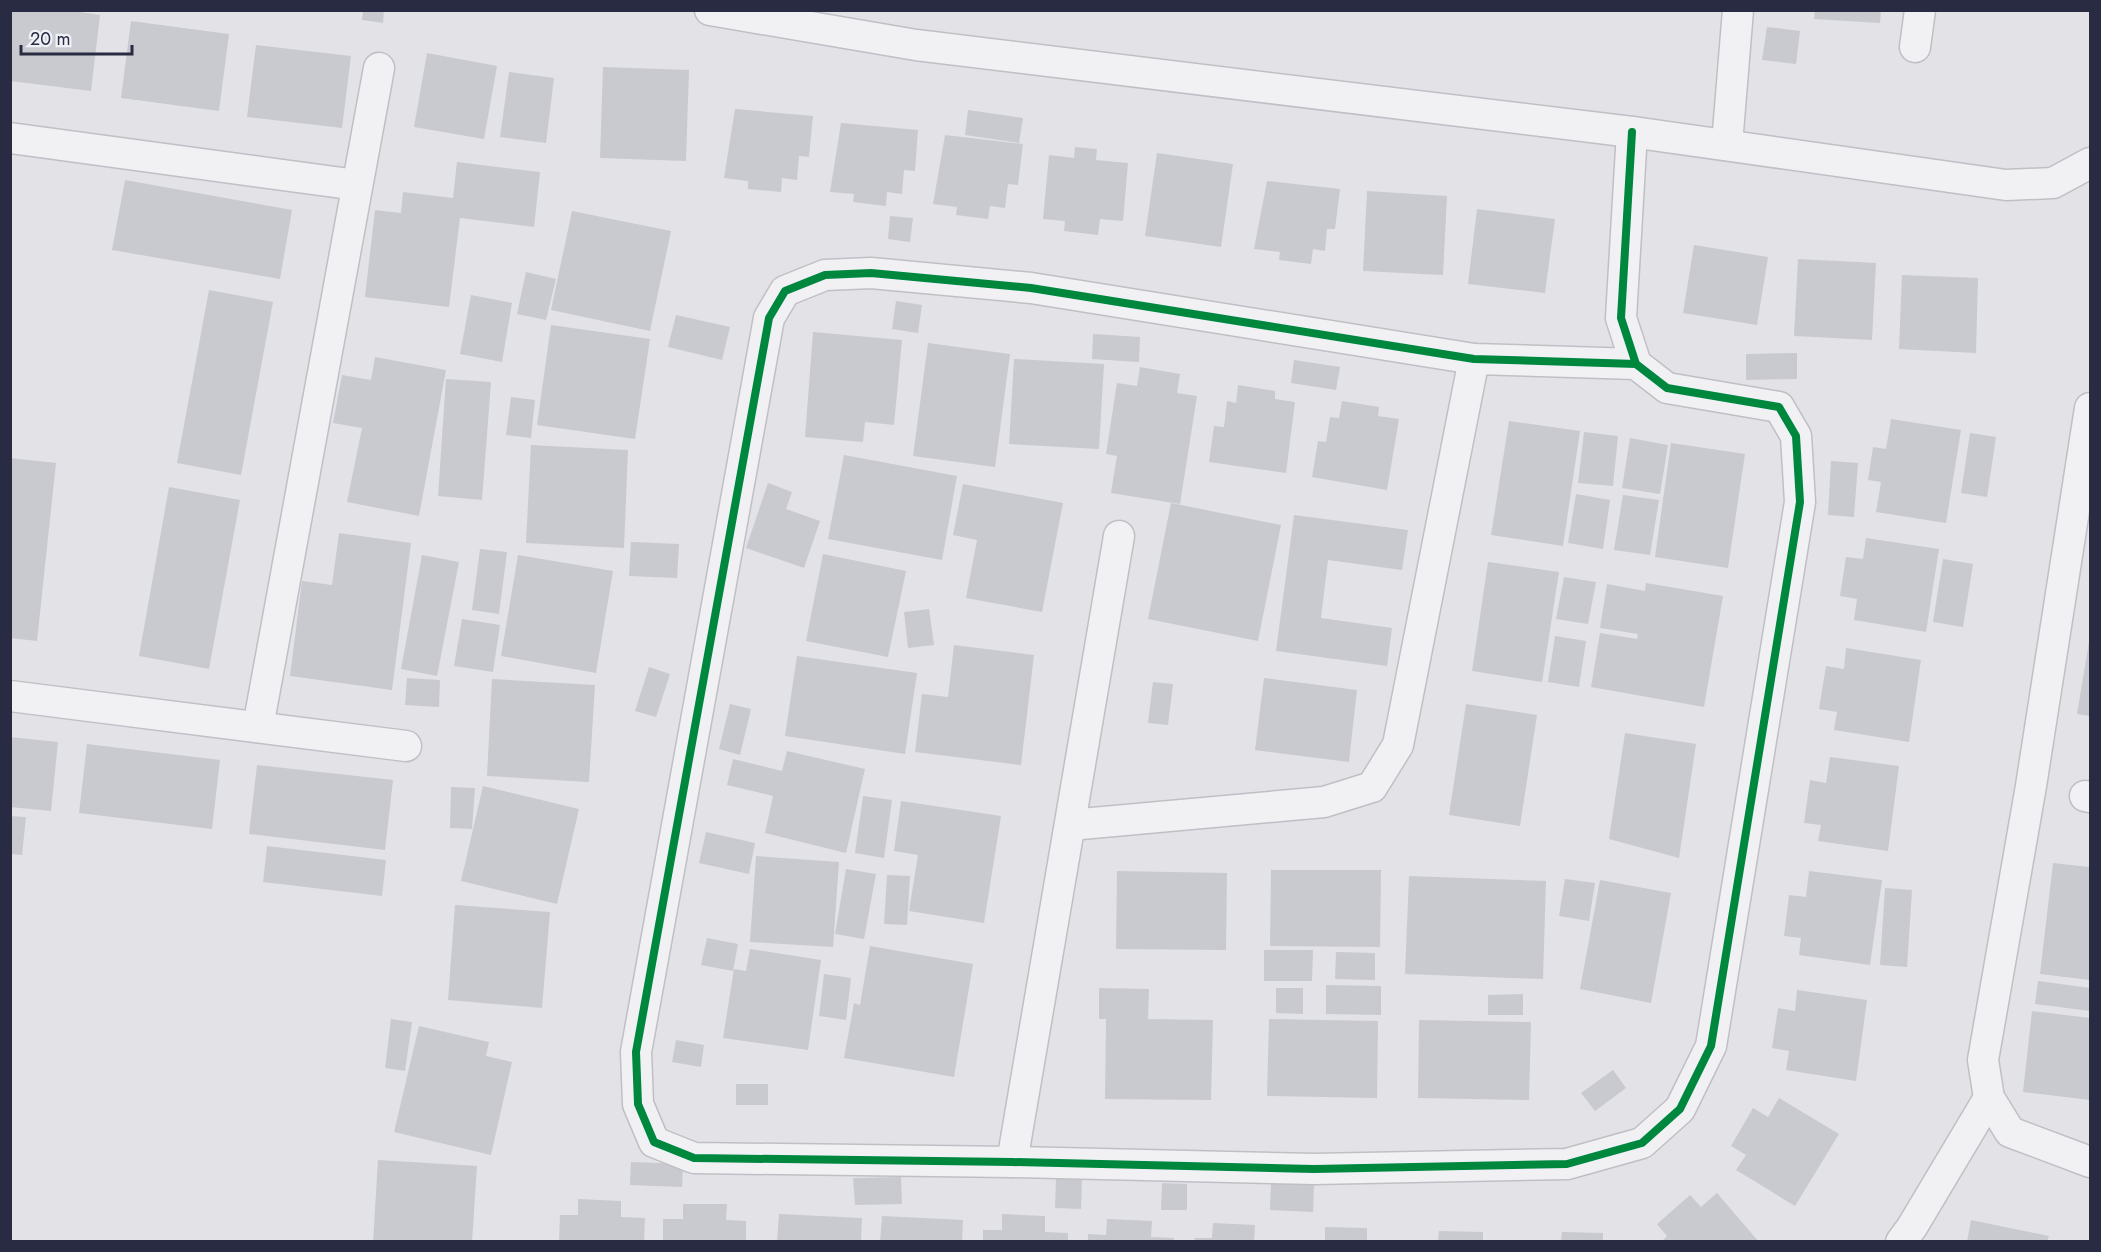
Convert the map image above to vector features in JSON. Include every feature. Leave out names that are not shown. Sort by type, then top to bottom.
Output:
[{"type":"street","points":[[710,10],[916,45],[1726,144],[2006,185],[2053,183],[2091,163]]},
{"type":"street","points":[[1726,144],[1738,10]]},
{"type":"street","points":[[1915,47],[1920,10]]},
{"type":"street","points":[[258,727],[379,68]]},
{"type":"street","points":[[1632,132],[1621,318],[1636,364],[1667,388],[1779,407],[1796,436],[1800,502],[1711,1046],[1680,1109],[1642,1143],[1567,1164],[1314,1169],[1012,1161],[694,1158],[654,1142],[638,1104],[636,1052],[769,318],[784,291],[825,275],[871,273],[1019,287],[1474,359],[1636,364]]},
{"type":"street","points":[[10,138],[357,185]]},
{"type":"street","points":[[1070,825],[1324,802],[1372,787],[1398,745],[1474,359]]},
{"type":"street","points":[[2091,408],[2031,786],[1983,1060],[1989,1098],[2010,1132],[2091,1162]]},
{"type":"street","points":[[1012,1161],[1119,536]]},
{"type":"street","points":[[10,696],[406,746]]},
{"type":"street","points":[[1901,1242],[1989,1098]]},
{"type":"building","points":[[10,10],[66,10],[100,15],[91,91],[10,81]]},
{"type":"building","points":[[363,10],[384,10],[383,23],[362,20]]},
{"type":"building","points":[[1815,10],[1881,10],[1880,23],[1814,19]]},
{"type":"building","points":[[131,21],[229,34],[219,111],[121,98]]},
{"type":"building","points":[[1767,27],[1800,31],[1796,64],[1762,60]]},
{"type":"building","points":[[256,45],[351,56],[342,128],[247,117]]},
{"type":"building","points":[[427,53],[497,66],[484,139],[414,127]]},
{"type":"building","points":[[603,67],[689,70],[686,161],[600,158]]},
{"type":"building","points":[[509,72],[554,78],[546,143],[500,137]]},
{"type":"building","points":[[735,109],[813,116],[809,157],[799,156],[797,180],[782,178],[781,192],[748,189],[748,181],[724,178]]},
{"type":"building","points":[[968,110],[1023,118],[1019,143],[965,135]]},
{"type":"building","points":[[841,123],[918,130],[915,171],[904,170],[902,194],[887,192],[886,206],[853,202],[854,194],[830,192]]},
{"type":"building","points":[[945,135],[1023,144],[1018,185],[1008,184],[1005,208],[990,206],[988,219],[956,215],[957,207],[933,204]]},
{"type":"building","points":[[1075,147],[1097,149],[1096,160],[1128,163],[1123,221],[1100,219],[1098,235],[1064,231],[1065,221],[1043,219],[1049,155],[1074,158]]},
{"type":"building","points":[[1157,153],[1233,164],[1221,247],[1145,236]]},
{"type":"building","points":[[457,162],[540,172],[534,227],[460,218],[449,307],[365,297],[375,210],[401,213],[403,192],[453,198]]},
{"type":"building","points":[[125,180],[292,210],[280,279],[112,250]]},
{"type":"building","points":[[1267,181],[1340,189],[1335,229],[1327,229],[1325,251],[1313,249],[1311,264],[1279,260],[1280,252],[1254,249]]},
{"type":"building","points":[[1367,191],[1447,196],[1443,275],[1363,271]]},
{"type":"building","points":[[1477,209],[1555,219],[1545,293],[1468,284]]},
{"type":"building","points":[[572,211],[671,231],[650,331],[551,310]]},
{"type":"building","points":[[890,216],[913,218],[910,242],[888,239]]},
{"type":"building","points":[[1694,245],[1768,257],[1757,325],[1683,313]]},
{"type":"building","points":[[1798,259],[1876,263],[1872,340],[1794,336]]},
{"type":"building","points":[[526,272],[556,279],[546,320],[517,314]]},
{"type":"building","points":[[1902,275],[1978,278],[1976,353],[1899,349]]},
{"type":"building","points":[[209,290],[273,302],[241,475],[177,463]]},
{"type":"building","points":[[471,295],[512,303],[502,362],[460,354]]},
{"type":"building","points":[[896,301],[922,305],[918,333],[892,329]]},
{"type":"building","points":[[676,315],[730,327],[722,360],[668,347]]},
{"type":"building","points":[[551,325],[650,339],[635,439],[537,425]]},
{"type":"building","points":[[813,332],[902,340],[894,425],[865,422],[863,442],[805,437]]},
{"type":"building","points":[[1093,334],[1140,337],[1139,362],[1092,359]]},
{"type":"building","points":[[928,343],[1010,354],[995,467],[913,456]]},
{"type":"building","points":[[1797,353],[1797,379],[1746,380],[1746,354]]},
{"type":"building","points":[[375,357],[446,370],[419,516],[347,502],[362,428],[333,423],[342,375],[371,380]]},
{"type":"building","points":[[1014,359],[1104,364],[1099,449],[1009,444]]},
{"type":"building","points":[[1294,360],[1340,367],[1336,390],[1291,383]]},
{"type":"building","points":[[1140,367],[1180,374],[1177,393],[1197,396],[1180,504],[1111,493],[1117,456],[1106,454],[1117,383],[1137,386]]},
{"type":"building","points":[[446,379],[491,382],[482,500],[438,496]]},
{"type":"building","points":[[1238,385],[1275,391],[1275,399],[1295,402],[1286,473],[1209,462],[1214,426],[1224,427],[1227,401],[1236,403]]},
{"type":"building","points":[[511,397],[535,400],[531,438],[506,435]]},
{"type":"building","points":[[1342,401],[1379,407],[1378,416],[1399,419],[1387,490],[1312,477],[1318,441],[1326,442],[1330,417],[1339,418]]},
{"type":"building","points":[[1891,419],[1961,430],[1946,523],[1876,512],[1881,482],[1868,480],[1873,447],[1886,449]]},
{"type":"building","points":[[1509,421],[1580,431],[1563,546],[1491,535]]},
{"type":"building","points":[[1584,432],[1618,436],[1613,486],[1578,483]]},
{"type":"building","points":[[1970,433],[1996,437],[1987,497],[1961,493]]},
{"type":"building","points":[[1630,438],[1668,445],[1660,494],[1622,488]]},
{"type":"building","points":[[1671,443],[1745,454],[1728,568],[1655,557]]},
{"type":"building","points":[[531,445],[628,450],[624,548],[526,543]]},
{"type":"building","points":[[844,455],[957,476],[942,560],[828,539]]},
{"type":"building","points":[[10,458],[56,463],[37,641],[10,638]]},
{"type":"building","points":[[1831,461],[1858,463],[1854,517],[1828,515]]},
{"type":"building","points":[[768,483],[792,492],[786,509],[820,521],[804,568],[746,548]]},
{"type":"building","points":[[963,484],[1063,503],[1042,612],[966,598],[977,540],[953,535]]},
{"type":"building","points":[[169,487],[240,500],[209,669],[139,656]]},
{"type":"building","points":[[1576,494],[1610,500],[1603,549],[1568,543]]},
{"type":"building","points":[[1623,495],[1659,500],[1650,555],[1614,550]]},
{"type":"building","points":[[1171,503],[1281,525],[1258,641],[1148,619]]},
{"type":"building","points":[[1294,515],[1408,530],[1402,570],[1328,560],[1321,618],[1392,628],[1387,666],[1276,651]]},
{"type":"building","points":[[339,533],[411,543],[392,690],[290,676],[302,581],[332,585]]},
{"type":"building","points":[[1866,538],[1939,549],[1926,632],[1854,620],[1857,599],[1840,596],[1846,557],[1863,559]]},
{"type":"building","points":[[631,542],[679,544],[677,578],[629,576]]},
{"type":"building","points":[[480,549],[507,552],[499,614],[472,610]]},
{"type":"building","points":[[823,554],[906,571],[888,657],[806,641]]},
{"type":"building","points":[[422,555],[459,562],[437,676],[401,669]]},
{"type":"building","points":[[518,555],[613,571],[596,673],[501,656]]},
{"type":"building","points":[[1943,559],[1973,564],[1963,627],[1933,622]]},
{"type":"building","points":[[1488,562],[1559,572],[1542,682],[1472,671]]},
{"type":"building","points":[[1564,577],[1596,582],[1588,624],[1556,619]]},
{"type":"building","points":[[1646,583],[1723,596],[1704,707],[1591,687],[1600,633],[1637,639],[1638,634],[1600,628],[1607,584],[1645,591]]},
{"type":"building","points":[[929,609],[934,645],[908,648],[904,612]]},
{"type":"building","points":[[462,619],[500,625],[493,672],[454,666]]},
{"type":"building","points":[[1555,636],[1586,641],[1579,687],[1548,682]]},
{"type":"building","points":[[2090,642],[2090,716],[2077,714]]},
{"type":"building","points":[[954,645],[1034,655],[1021,765],[915,752],[922,694],[948,697]]},
{"type":"building","points":[[1846,648],[1921,660],[1909,742],[1834,730],[1837,712],[1819,709],[1826,666],[1844,669]]},
{"type":"building","points":[[797,656],[917,673],[905,754],[785,736]]},
{"type":"building","points":[[649,667],[670,674],[656,717],[635,711]]},
{"type":"building","points":[[407,678],[440,680],[439,707],[405,705]]},
{"type":"building","points":[[1264,678],[1357,690],[1349,762],[1255,750]]},
{"type":"building","points":[[492,679],[595,685],[589,782],[487,776]]},
{"type":"building","points":[[1153,682],[1173,684],[1168,725],[1148,723]]},
{"type":"building","points":[[730,704],[751,709],[740,755],[719,749]]},
{"type":"building","points":[[1466,704],[1537,715],[1520,826],[1449,815]]},
{"type":"building","points":[[1625,733],[1696,744],[1679,858],[1609,839]]},
{"type":"building","points":[[10,737],[58,742],[51,811],[10,807]]},
{"type":"building","points":[[87,744],[220,760],[212,829],[79,813]]},
{"type":"building","points":[[787,751],[865,769],[846,853],[765,833],[773,796],[727,785],[733,759],[782,771]]},
{"type":"building","points":[[1830,757],[1899,766],[1888,851],[1818,841],[1821,825],[1804,823],[1810,780],[1826,783]]},
{"type":"building","points":[[257,765],[393,780],[385,850],[249,834]]},
{"type":"building","points":[[483,786],[579,809],[557,904],[461,881]]},
{"type":"building","points":[[451,787],[475,788],[472,829],[450,828]]},
{"type":"building","points":[[863,796],[892,800],[884,858],[855,853]]},
{"type":"building","points":[[901,801],[1001,816],[984,923],[909,911],[918,855],[894,851]]},
{"type":"building","points":[[10,816],[26,817],[22,855],[10,854]]},
{"type":"building","points":[[706,832],[755,843],[749,874],[699,863]]},
{"type":"building","points":[[267,846],[386,860],[382,896],[263,882]]},
{"type":"building","points":[[756,856],[839,862],[833,947],[750,942]]},
{"type":"building","points":[[2053,863],[2090,867],[2090,980],[2040,974]]},
{"type":"building","points":[[846,869],[876,874],[864,939],[835,934]]},
{"type":"building","points":[[1271,870],[1381,870],[1380,947],[1270,946]]},
{"type":"building","points":[[1117,871],[1227,873],[1226,950],[1116,949]]},
{"type":"building","points":[[1809,871],[1882,880],[1870,965],[1799,955],[1801,938],[1784,936],[1789,895],[1806,897]]},
{"type":"building","points":[[887,875],[910,876],[907,925],[884,924]]},
{"type":"building","points":[[1409,876],[1546,881],[1543,979],[1405,974]]},
{"type":"building","points":[[1565,879],[1595,883],[1589,921],[1559,916]]},
{"type":"building","points":[[1600,880],[1671,893],[1651,1003],[1580,989]]},
{"type":"building","points":[[1885,888],[1912,890],[1907,967],[1880,965]]},
{"type":"building","points":[[455,905],[550,912],[542,1008],[448,1000]]},
{"type":"building","points":[[707,938],[738,944],[733,971],[701,965]]},
{"type":"building","points":[[870,946],[973,964],[954,1077],[844,1058],[854,1003],[860,1005]]},
{"type":"building","points":[[750,949],[821,960],[808,1050],[723,1038],[734,969],[746,971]]},
{"type":"building","points":[[1264,950],[1313,950],[1312,981],[1264,981]]},
{"type":"building","points":[[1336,952],[1375,953],[1375,980],[1335,979]]},
{"type":"building","points":[[824,974],[851,978],[846,1020],[819,1016]]},
{"type":"building","points":[[2038,981],[2090,988],[2090,1011],[2035,1004]]},
{"type":"building","points":[[1326,985],[1381,986],[1381,1015],[1326,1014]]},
{"type":"building","points":[[1099,988],[1149,989],[1148,1019],[1213,1020],[1211,1100],[1105,1099],[1106,1019],[1099,1019]]},
{"type":"building","points":[[1276,988],[1303,988],[1303,1014],[1276,1013]]},
{"type":"building","points":[[1797,990],[1867,1000],[1856,1081],[1786,1070],[1789,1051],[1772,1048],[1778,1008],[1795,1011]]},
{"type":"building","points":[[1523,994],[1523,1015],[1488,1015],[1488,995]]},
{"type":"building","points":[[2032,1011],[2090,1018],[2090,1100],[2023,1092]]},
{"type":"building","points":[[391,1019],[412,1022],[405,1071],[385,1068]]},
{"type":"building","points":[[1269,1019],[1378,1021],[1377,1098],[1267,1096]]},
{"type":"building","points":[[1419,1020],[1531,1022],[1529,1100],[1418,1098]]},
{"type":"building","points":[[419,1026],[489,1042],[486,1056],[512,1062],[491,1155],[394,1132]]},
{"type":"building","points":[[676,1040],[704,1045],[701,1067],[672,1062]]},
{"type":"building","points":[[1613,1070],[1626,1088],[1595,1111],[1581,1093]]},
{"type":"building","points":[[736,1084],[768,1084],[768,1105],[736,1105]]},
{"type":"building","points":[[1779,1098],[1839,1134],[1795,1206],[1736,1170],[1746,1155],[1731,1146],[1753,1108],[1768,1117]]},
{"type":"building","points":[[378,1160],[477,1166],[472,1242],[373,1242]]},
{"type":"building","points":[[631,1162],[683,1164],[682,1187],[630,1185]]},
{"type":"building","points":[[901,1177],[902,1204],[855,1205],[853,1178]]},
{"type":"building","points":[[1056,1179],[1082,1180],[1081,1209],[1055,1208]]},
{"type":"building","points":[[1162,1183],[1187,1184],[1187,1210],[1161,1210]]},
{"type":"building","points":[[1271,1183],[1314,1185],[1313,1212],[1270,1210]]},
{"type":"building","points":[[1717,1193],[1759,1242],[1661,1242],[1667,1236],[1657,1224],[1690,1195],[1701,1207]]},
{"type":"building","points":[[578,1199],[621,1201],[621,1217],[645,1218],[644,1242],[559,1242],[560,1215],[578,1215]]},
{"type":"building","points":[[683,1204],[727,1204],[726,1220],[746,1221],[746,1242],[663,1242],[663,1219],[683,1219]]},
{"type":"building","points":[[779,1214],[862,1218],[861,1242],[777,1242]]},
{"type":"building","points":[[1002,1214],[1045,1216],[1045,1232],[1068,1233],[1068,1242],[983,1242],[983,1230],[1002,1230]]},
{"type":"building","points":[[882,1216],[963,1220],[962,1242],[880,1242]]},
{"type":"building","points":[[1107,1219],[1152,1221],[1151,1237],[1174,1238],[1174,1242],[1088,1242],[1088,1234],[1106,1235]]},
{"type":"building","points":[[1971,1220],[2049,1236],[2047,1242],[1967,1242]]},
{"type":"building","points":[[1213,1223],[1255,1225],[1254,1242],[1194,1242],[1195,1238],[1212,1238]]},
{"type":"building","points":[[1325,1227],[1367,1228],[1367,1242],[1325,1242]]},
{"type":"building","points":[[1439,1231],[1483,1232],[1483,1242],[1438,1242]]},
{"type":"building","points":[[1562,1232],[1603,1233],[1603,1242],[1561,1242]]},
{"type":"cycle path","points":[[1632,132],[1621,318],[1636,364],[1667,388],[1779,407],[1796,436],[1800,502],[1711,1046],[1680,1109],[1642,1143],[1567,1164],[1314,1169],[694,1158],[654,1142],[638,1104],[636,1052],[769,318],[785,291],[825,275],[871,273],[1031,288],[1474,359],[1636,364]]}]
